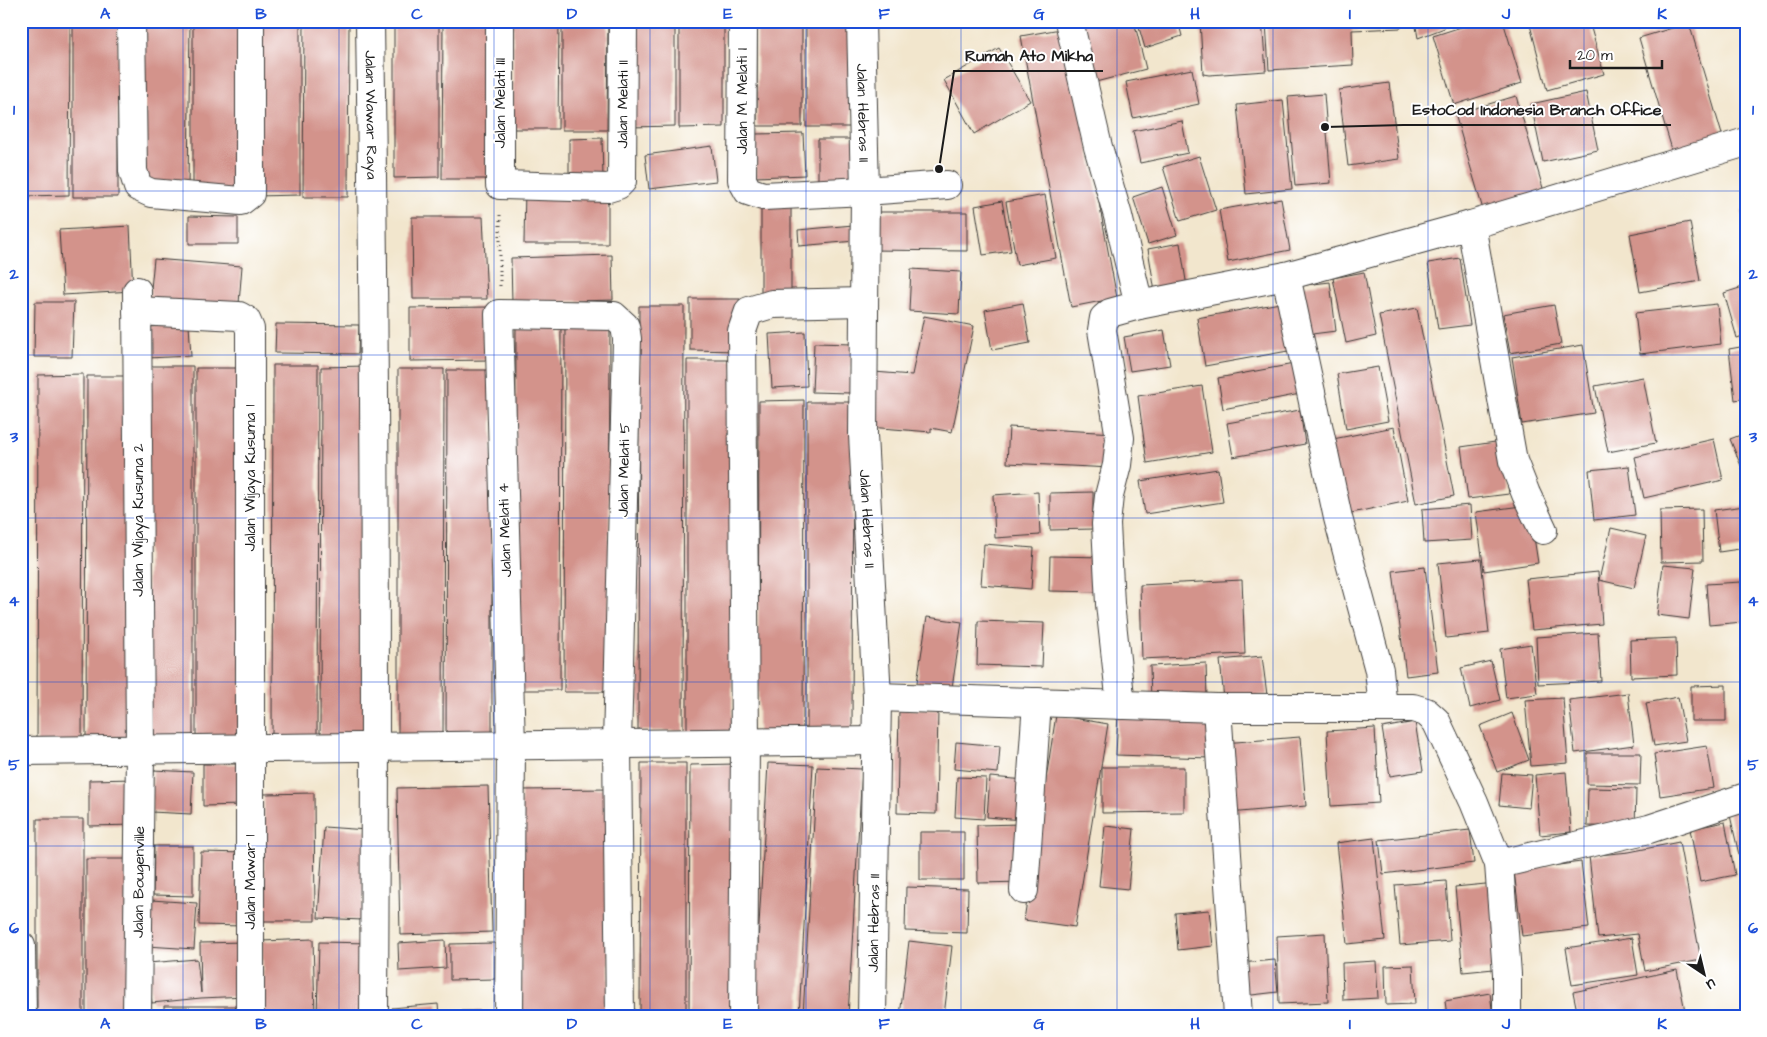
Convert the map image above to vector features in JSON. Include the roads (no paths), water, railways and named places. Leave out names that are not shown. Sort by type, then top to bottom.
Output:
[{"type":"street","points":[[131,21],[133,171],[138,187],[151,193],[241,201],[250,194],[250,28]]},
{"type":"street","name":"Jalan Wawar Raya","points":[[370,21],[376,747],[374,1016]]},
{"type":"street","name":"Jalan Melati III","points":[[500,21],[500,185],[608,188],[618,185]]},
{"type":"street","name":"Jalan Melati II","points":[[618,185],[622,180],[623,173],[623,21]]},
{"type":"street","name":"Jalan M. Melati I","points":[[743,21],[742,180],[748,191],[763,196],[865,191]]},
{"type":"street","name":"Jalan Hebras II","points":[[861,21],[865,191],[863,435],[877,697],[872,1016]]},
{"type":"street","points":[[1069,21],[1098,147],[1118,216],[1139,306]]},
{"type":"street","points":[[1121,705],[1110,604],[1106,524],[1109,496],[1117,465],[1120,438],[1102,330],[1104,318],[1110,313],[1139,306],[1286,276],[1471,225],[1746,142]]},
{"type":"street","points":[[865,191],[947,185]]},
{"type":"street","points":[[1471,225],[1513,462],[1543,530]]},
{"type":"street","points":[[1286,276],[1338,518],[1379,670],[1383,708]]},
{"type":"street","name":"Jalan Wijaya Kusuma 1","points":[[137,301],[239,316],[246,320],[250,329],[250,748]]},
{"type":"street","name":"Jalan Wijaya Kusuma 2","points":[[137,301],[140,750]]},
{"type":"street","points":[[743,1016],[745,743],[742,331],[749,311],[772,304],[864,302]]},
{"type":"street","name":"Jalan Melati 5","points":[[500,314],[614,316],[625,326],[627,339],[618,744],[620,1016]]},
{"type":"street","name":"Jalan Melati 4","points":[[500,314],[511,746],[509,1016]]},
{"type":"street","points":[[877,697],[1217,708],[1413,708],[1426,712],[1436,721],[1474,802],[1499,864],[1507,974],[1507,1016]]},
{"type":"street","points":[[1024,890],[1037,702]]},
{"type":"street","points":[[1217,708],[1238,1016]]},
{"type":"street","points":[[21,751],[877,741]]},
{"type":"street","name":"Jalan Mawar 1","points":[[250,748],[250,1016]]},
{"type":"street","name":"Jalan Bougenville","points":[[136,1016],[140,750]]},
{"type":"street","points":[[1499,864],[1649,829],[1746,797]]},
{"type":"street","points":[[21,946],[22,1016]]},
{"type":"place","name":"EstoCod Indonesia Branch Office","points":[[1325,127]]},
{"type":"place","name":"Rumah Ato Mikha","points":[[939,169]]}]
